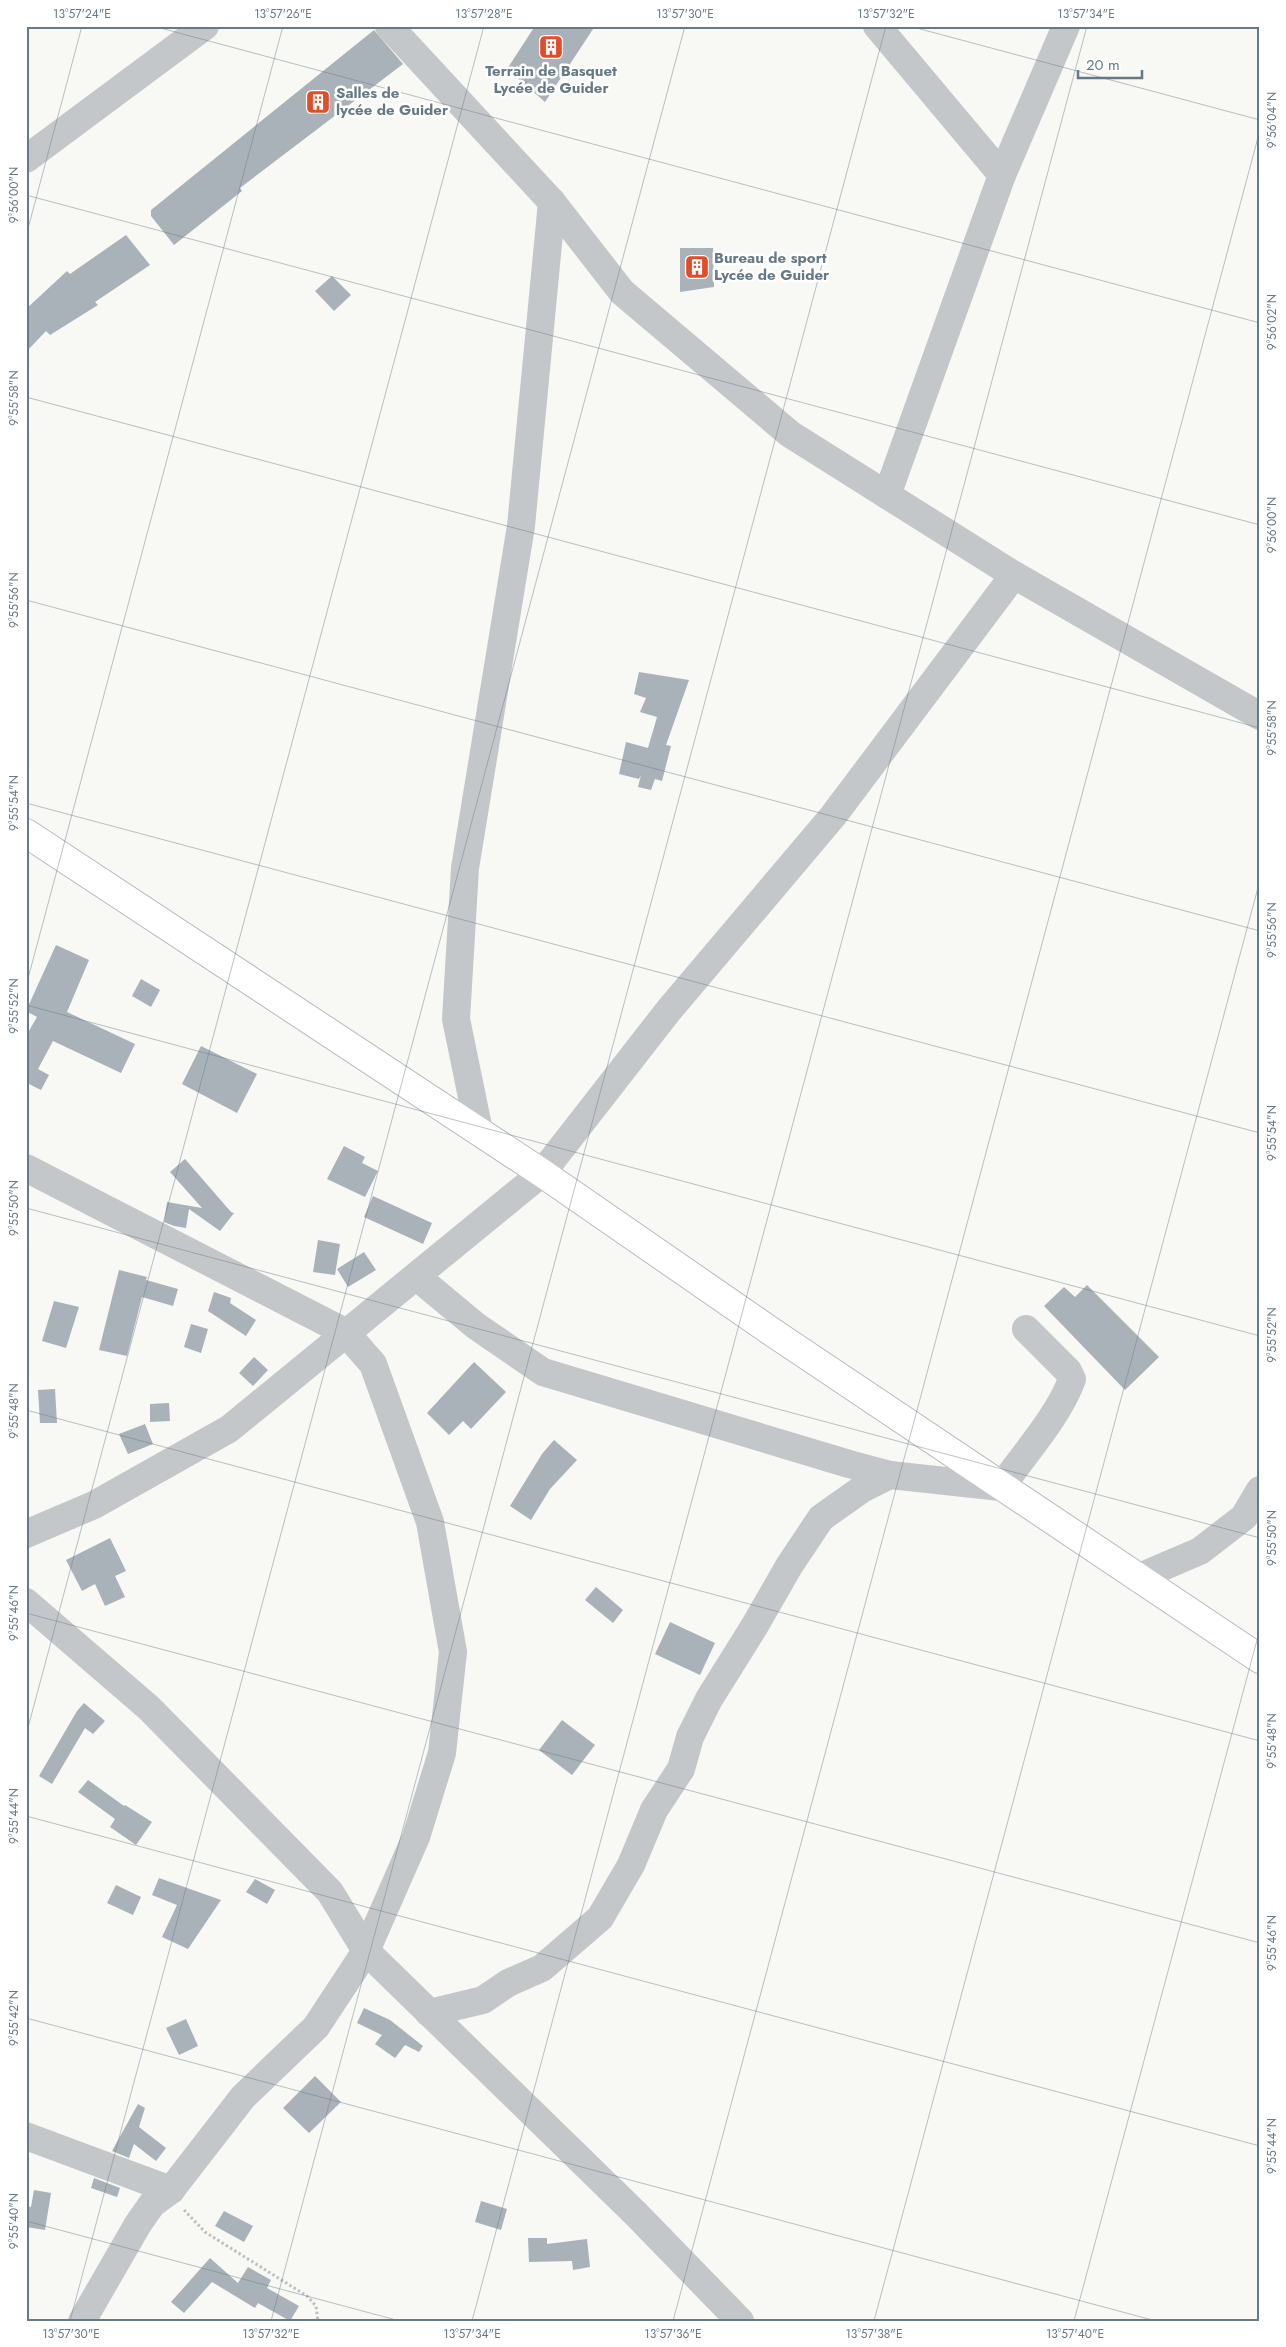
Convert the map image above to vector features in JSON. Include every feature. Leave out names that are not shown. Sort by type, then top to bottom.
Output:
[{"type":"main road","points":[[28,838],[479,1131],[1001,1487],[1260,1659]]},
{"type":"street","points":[[26,159],[205,26]]},
{"type":"street","points":[[389,26],[552,202],[622,292],[790,434],[1014,575],[1260,716]]},
{"type":"street","points":[[878,26],[1002,175]]},
{"type":"street","points":[[886,495],[1002,175],[1066,26]]},
{"type":"street","points":[[479,1131],[456,1019],[465,868],[521,526],[552,202]]},
{"type":"street","points":[[26,1534],[94,1505],[229,1429],[345,1332],[417,1277],[542,1173],[669,1010],[833,816],[1014,575]]},
{"type":"street","points":[[26,1168],[345,1332],[373,1364],[430,1522],[453,1652],[442,1753],[416,1837],[366,1950],[316,2027],[243,2097],[171,2190],[152,2204],[138,2224],[82,2321]]},
{"type":"street","points":[[417,1277],[476,1326],[543,1372],[890,1475],[1001,1487],[1048,1421],[1068,1390],[1072,1379],[1068,1371],[1026,1329]]},
{"type":"street","points":[[430,2013],[482,2000],[508,1983],[542,1968],[600,1918],[631,1865],[654,1810],[680,1770],[690,1737],[709,1699],[754,1627],[788,1566],[821,1518],[862,1489],[890,1475]]},
{"type":"street","points":[[1138,1578],[1200,1550],[1252,1519],[1260,1490]]},
{"type":"street","points":[[26,1602],[149,1708],[330,1892],[366,1950],[636,2214],[740,2321]]},
{"type":"street","points":[[26,2136],[171,2190]]},
{"type":"path","points":[[171,2190],[185,2212],[205,2232],[307,2296],[316,2306],[318,2321]]},
{"type":"building","name":"Terrain de Basquet Lycée de Guider","points":[[535,26],[595,26],[545,102],[507,69]]},
{"type":"building","points":[[374,30],[403,64],[240,188],[242,191],[174,245],[151,216],[151,210]]},
{"type":"building","points":[[126,235],[150,265],[95,302],[98,305],[50,335],[46,331],[26,352],[26,309],[67,271],[70,274]]},
{"type":"building","name":"Bureau de sport Lycée de Guider","points":[[680,248],[713,248],[714,287],[680,292]]},
{"type":"building","points":[[332,276],[351,295],[334,311],[315,291]]},
{"type":"building","points":[[639,672],[689,680],[666,745],[671,746],[662,781],[655,779],[651,790],[638,787],[641,775],[639,779],[619,774],[626,742],[648,748],[657,717],[640,712],[646,698],[634,694]]},
{"type":"building","points":[[56,945],[89,960],[67,1012],[135,1044],[121,1073],[53,1041],[38,1069],[49,1075],[41,1090],[29,1084],[26,1089],[26,1036],[37,1017],[26,1011]]},
{"type":"building","points":[[141,979],[160,990],[151,1007],[132,996]]},
{"type":"building","points":[[201,1046],[257,1074],[237,1113],[182,1084]]},
{"type":"building","points":[[344,1146],[365,1157],[362,1163],[378,1171],[365,1197],[327,1179]]},
{"type":"building","points":[[185,1159],[231,1212],[234,1213],[220,1231],[189,1209],[186,1228],[164,1222],[167,1202],[202,1208],[170,1172]]},
{"type":"building","points":[[373,1196],[432,1223],[423,1244],[364,1217]]},
{"type":"building","points":[[318,1240],[340,1244],[335,1275],[313,1272]]},
{"type":"building","points":[[364,1252],[376,1270],[348,1287],[337,1269]]},
{"type":"building","points":[[119,1270],[147,1277],[146,1280],[178,1289],[173,1306],[142,1297],[127,1356],[99,1350]]},
{"type":"building","points":[[1087,1285],[1159,1357],[1125,1390],[1044,1306],[1064,1287],[1075,1297]]},
{"type":"building","points":[[214,1292],[231,1298],[230,1303],[256,1320],[246,1336],[208,1311]]},
{"type":"building","points":[[54,1301],[79,1307],[66,1348],[42,1341]]},
{"type":"building","points":[[191,1324],[208,1329],[201,1353],[184,1347]]},
{"type":"building","points":[[254,1357],[268,1370],[253,1386],[239,1373]]},
{"type":"building","points":[[474,1362],[506,1392],[471,1429],[463,1421],[449,1435],[427,1413]]},
{"type":"building","points":[[55,1389],[57,1423],[40,1423],[38,1390]]},
{"type":"building","points":[[169,1403],[170,1421],[150,1422],[150,1404]]},
{"type":"building","points":[[145,1424],[153,1444],[128,1454],[119,1434]]},
{"type":"building","points":[[554,1440],[577,1460],[550,1489],[531,1520],[510,1506],[542,1454]]},
{"type":"building","points":[[110,1538],[126,1571],[115,1576],[125,1597],[105,1606],[95,1584],[82,1591],[66,1560]]},
{"type":"building","points":[[596,1587],[623,1610],[613,1623],[585,1600]]},
{"type":"building","points":[[670,1622],[715,1643],[700,1675],[655,1654]]},
{"type":"building","points":[[84,1703],[105,1721],[93,1734],[85,1728],[52,1784],[39,1776],[77,1711]]},
{"type":"building","points":[[562,1720],[595,1745],[572,1775],[539,1750]]},
{"type":"building","points":[[88,1780],[124,1806],[152,1822],[136,1845],[110,1827],[115,1819],[78,1792]]},
{"type":"building","points":[[159,1878],[221,1900],[188,1949],[162,1937],[177,1905],[152,1895]]},
{"type":"building","points":[[255,1879],[275,1890],[267,1904],[246,1892]]},
{"type":"building","points":[[116,1885],[141,1897],[133,1915],[107,1903]]},
{"type":"building","points":[[364,2008],[390,2020],[423,2046],[419,2052],[405,2045],[395,2058],[375,2044],[382,2035],[357,2023]]},
{"type":"building","points":[[186,2019],[198,2046],[179,2055],[166,2028]]},
{"type":"building","points":[[315,2076],[341,2102],[309,2133],[283,2108]]},
{"type":"building","points":[[138,2104],[145,2108],[139,2127],[166,2148],[156,2161],[134,2144],[129,2158],[112,2151]]},
{"type":"building","points":[[94,2178],[120,2188],[117,2197],[91,2188]]},
{"type":"building","points":[[34,2190],[51,2193],[45,2230],[26,2227],[26,2206],[31,2207]]},
{"type":"building","points":[[481,2201],[507,2209],[501,2230],[475,2222]]},
{"type":"building","points":[[224,2211],[253,2226],[244,2242],[215,2226]]},
{"type":"building","points":[[528,2238],[547,2238],[547,2244],[587,2239],[590,2267],[573,2270],[572,2261],[529,2262]]},
{"type":"building","points":[[210,2258],[238,2283],[248,2267],[271,2280],[267,2288],[299,2306],[290,2321],[258,2303],[255,2308],[212,2282],[184,2313],[171,2302]]},
{"type":"place","name":"Terrain de Basquet Lycée de Guider","points":[[551,47]]},
{"type":"place","name":"Salles de lycée de Guider","points":[[318,102]]},
{"type":"place","name":"Bureau de sport Lycée de Guider","points":[[697,267]]}]
